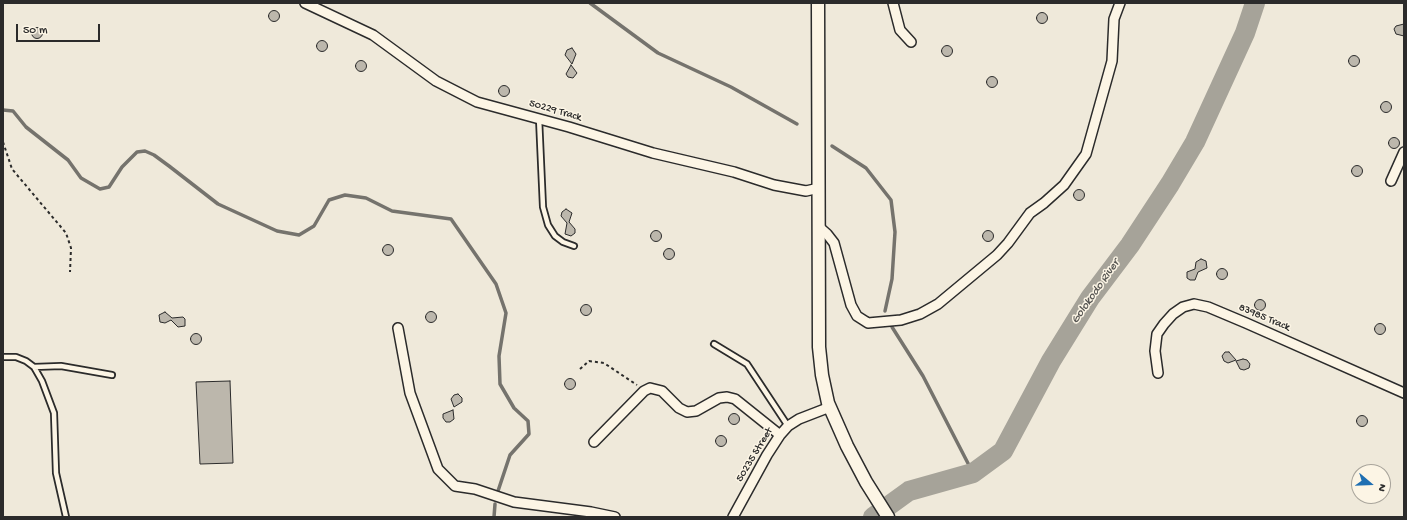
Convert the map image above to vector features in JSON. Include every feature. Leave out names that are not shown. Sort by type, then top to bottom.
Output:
[{"type":"street","name":"50229 Track","points":[[305,3],[317,6],[372,35],[436,81],[477,102],[539,118],[653,153],[734,172],[774,185],[806,191],[819,188]]},
{"type":"street","points":[[818,3],[819,347],[822,375],[830,407],[847,446],[866,482],[888,517]]},
{"type":"street","points":[[893,3],[900,30],[911,42]]},
{"type":"street","points":[[819,227],[834,243],[851,305],[857,316],[868,322],[901,320],[920,314],[938,304],[997,255],[1008,243],[1030,213],[1064,185],[1086,154],[1112,61],[1114,19],[1120,3]]},
{"type":"street","points":[[1391,181],[1404,152]]},
{"type":"street","name":"83985 Track","points":[[1158,373],[1155,351],[1157,334],[1172,314],[1183,307],[1194,304],[1208,307],[1246,323],[1404,393]]},
{"type":"street","points":[[398,328],[410,393],[438,469],[455,486],[475,489],[514,502],[591,512],[615,517]]},
{"type":"street","points":[[594,442],[644,391],[650,388],[656,388],[662,391],[678,408],[687,412],[696,411],[719,398],[727,397],[735,399],[780,435]]},
{"type":"street","name":"50235 Street","points":[[733,517],[767,455],[780,435],[788,426],[799,419],[830,407]]},
{"type":"lane","points":[[539,118],[543,207],[548,225],[555,236],[563,242],[574,246]]},
{"type":"lane","points":[[714,344],[747,364],[788,426]]},
{"type":"lane","points":[[3,356],[16,357],[26,361],[34,368],[42,381],[54,413],[56,426],[54,446],[56,473],[66,517]]},
{"type":"lane","points":[[34,368],[61,366],[112,375]]},
{"type":"path","points":[[3,142],[12,169],[66,234],[71,248],[70,272]]},
{"type":"path","points":[[580,369],[589,361],[604,363],[644,391]]},
{"type":"building","points":[[274,10],[278,12],[280,16],[278,20],[274,22],[270,20],[268,16],[270,12]]},
{"type":"building","points":[[1042,12],[1046,14],[1048,18],[1046,22],[1042,24],[1038,22],[1036,18],[1038,14]]},
{"type":"building","points":[[1404,24],[1404,36],[1396,34],[1394,29],[1396,26]]},
{"type":"building","points":[[37,27],[41,29],[43,33],[41,37],[37,39],[33,37],[31,33],[33,29]]},
{"type":"building","points":[[322,40],[326,42],[328,46],[326,50],[322,52],[318,50],[316,46],[318,42]]},
{"type":"building","points":[[947,45],[951,47],[953,51],[951,55],[947,57],[943,55],[941,51],[943,47]]},
{"type":"building","points":[[572,48],[576,54],[572,64],[565,55],[567,50]]},
{"type":"building","points":[[1354,55],[1358,57],[1360,61],[1358,65],[1354,67],[1350,65],[1348,61],[1350,57]]},
{"type":"building","points":[[361,60],[365,62],[367,66],[365,70],[361,72],[357,70],[355,66],[357,62]]},
{"type":"building","points":[[571,65],[577,73],[573,78],[568,77],[566,74]]},
{"type":"building","points":[[992,76],[996,78],[998,82],[996,86],[992,88],[988,86],[986,82],[988,78]]},
{"type":"building","points":[[504,85],[508,87],[510,91],[508,95],[504,97],[500,95],[498,91],[500,87]]},
{"type":"building","points":[[1386,101],[1390,103],[1392,107],[1390,111],[1386,113],[1382,111],[1380,107],[1382,103]]},
{"type":"building","points":[[1394,137],[1398,139],[1400,143],[1398,147],[1394,149],[1390,147],[1388,143],[1390,139]]},
{"type":"building","points":[[1357,165],[1361,167],[1363,171],[1361,175],[1357,177],[1353,175],[1351,171],[1353,167]]},
{"type":"building","points":[[1079,189],[1083,191],[1085,195],[1083,199],[1079,201],[1075,199],[1073,195],[1075,191]]},
{"type":"building","points":[[566,209],[572,213],[569,222],[575,229],[575,233],[571,236],[565,234],[567,223],[561,216],[562,212]]},
{"type":"building","points":[[656,230],[660,232],[662,236],[660,240],[656,242],[652,240],[650,236],[652,232]]},
{"type":"building","points":[[988,230],[992,232],[994,236],[992,240],[988,242],[984,240],[982,236],[984,232]]},
{"type":"building","points":[[388,244],[392,246],[394,250],[392,254],[388,256],[384,254],[382,250],[384,246]]},
{"type":"building","points":[[669,248],[673,250],[675,254],[673,258],[669,260],[665,258],[663,254],[665,250]]},
{"type":"building","points":[[1201,259],[1206,261],[1207,268],[1198,272],[1195,280],[1190,280],[1187,278],[1187,272],[1195,269],[1196,262]]},
{"type":"building","points":[[1222,268],[1226,270],[1228,274],[1226,278],[1222,280],[1218,278],[1216,274],[1218,270]]},
{"type":"building","points":[[1260,299],[1264,301],[1266,305],[1264,309],[1260,311],[1256,309],[1254,305],[1256,301]]},
{"type":"building","points":[[586,304],[590,306],[592,310],[590,314],[586,316],[582,314],[580,310],[582,306]]},
{"type":"building","points":[[431,311],[435,313],[437,317],[435,321],[431,323],[427,321],[425,317],[427,313]]},
{"type":"building","points":[[165,312],[172,318],[183,317],[185,319],[185,326],[178,327],[171,320],[165,323],[160,322],[159,315]]},
{"type":"building","points":[[1380,323],[1384,325],[1386,329],[1384,333],[1380,335],[1376,333],[1374,329],[1376,325]]},
{"type":"building","points":[[196,333],[200,335],[202,339],[200,343],[196,345],[192,343],[190,339],[192,335]]},
{"type":"building","points":[[1225,352],[1229,352],[1236,360],[1228,363],[1224,361],[1222,356]]},
{"type":"building","points":[[1243,359],[1247,360],[1250,364],[1249,368],[1244,370],[1240,369],[1236,361]]},
{"type":"building","points":[[570,378],[574,380],[576,384],[574,388],[570,390],[566,388],[564,384],[566,380]]},
{"type":"building","points":[[230,381],[233,463],[200,464],[196,382]]},
{"type":"building","points":[[458,394],[462,398],[462,402],[454,407],[451,399],[454,395]]},
{"type":"building","points":[[453,410],[454,419],[450,422],[446,422],[443,418],[443,414]]},
{"type":"building","points":[[734,413],[738,415],[740,419],[738,423],[734,425],[730,423],[728,419],[730,415]]},
{"type":"building","points":[[1362,415],[1366,417],[1368,421],[1366,425],[1362,427],[1358,425],[1356,421],[1358,417]]},
{"type":"building","points":[[721,435],[725,437],[727,441],[725,445],[721,447],[717,445],[715,441],[717,437]]},
{"type":"waterway","points":[[590,3],[658,53],[731,87],[797,124]]},
{"type":"waterway","name":"Golokodo River","points":[[873,517],[909,491],[973,473],[1003,451],[1051,361],[1090,298],[1130,245],[1170,184],[1195,142],[1245,33],[1255,3]]},
{"type":"waterway","points":[[3,110],[13,111],[26,127],[68,160],[81,178],[100,189],[109,187],[122,167],[137,152],[145,151],[154,155],[218,204],[277,231],[299,235],[314,226],[329,200],[345,195],[366,198],[392,211],[451,219],[496,284],[506,313],[499,356],[500,384],[514,408],[528,421],[529,434],[510,455],[497,494]]},
{"type":"waterway","points":[[832,146],[866,168],[891,200],[895,232],[892,279],[885,311]]},
{"type":"waterway","points":[[892,327],[923,376],[973,473]]},
{"type":"waterway","points":[[494,517],[495,504]]}]
